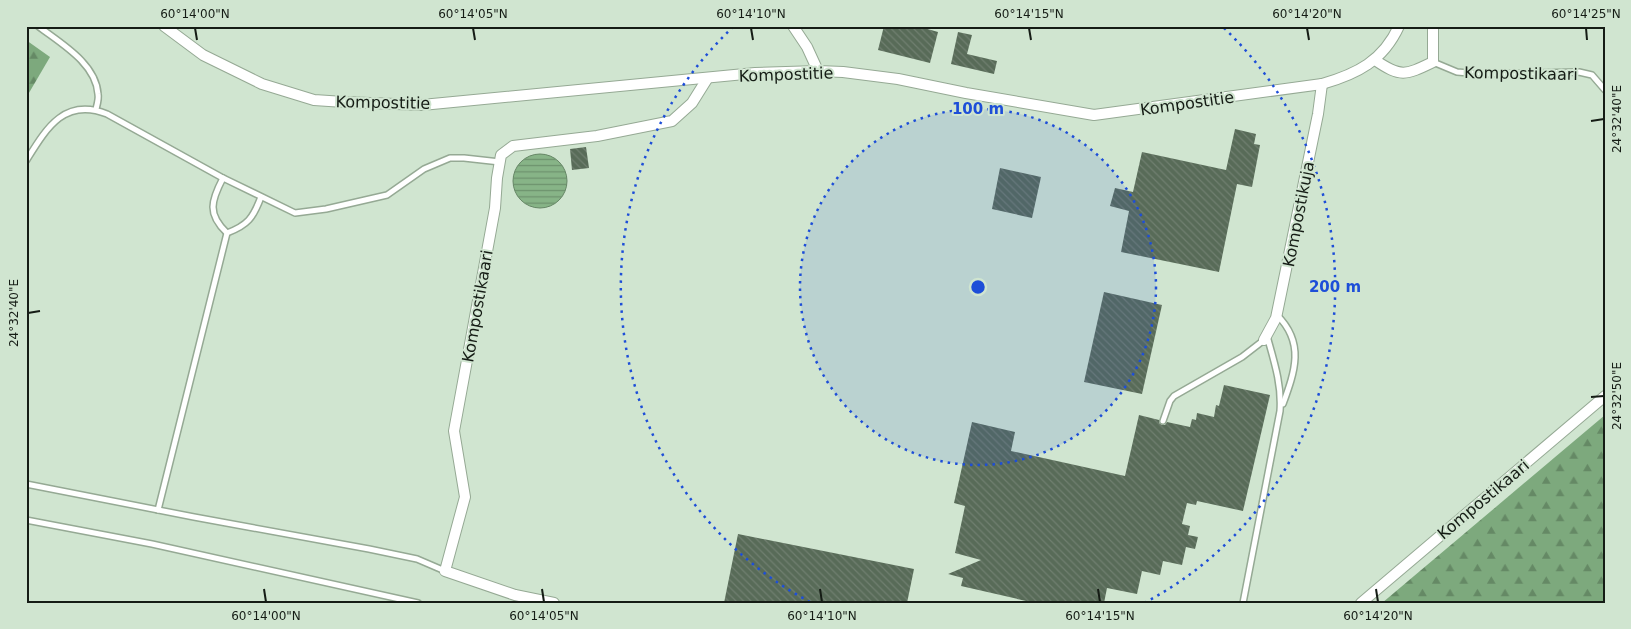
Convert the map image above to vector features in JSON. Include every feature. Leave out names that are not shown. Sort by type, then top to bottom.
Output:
[{"type":"street","name":"Kompostitie","points":[[164,26],[203,55],[262,84],[314,100],[422,105],[755,73],[818,71],[844,72],[898,79],[1094,115],[1322,84],[1344,78],[1375,60],[1391,42],[1399,26]]},
{"type":"street","points":[[793,26],[807,47],[818,71]]},
{"type":"street","points":[[1375,60],[1390,70],[1400,73],[1413,72],[1433,62],[1433,26]]},
{"type":"street","points":[[500,162],[501,155],[513,146],[597,136],[672,121],[692,103],[707,79]]},
{"type":"street","name":"Kompostikuja","points":[[1265,338],[1276,314],[1318,114],[1322,84]]},
{"type":"street","name":"Kompostikaari","points":[[445,571],[465,497],[454,431],[495,208],[500,162]]},
{"type":"street","name":"Kompostikaari","points":[[1361,603],[1605,396]]},
{"type":"street","points":[[445,571],[513,599],[554,603]]},
{"type":"lane","points":[[38,26],[81,60],[88,68],[95,82],[98,94],[96,110]]},
{"type":"lane","name":"Kompostikaari","points":[[1433,62],[1457,72],[1482,74],[1579,72],[1592,75],[1605,90]]},
{"type":"lane","points":[[26,161],[46,131],[58,118],[71,112],[86,109],[107,114],[223,178],[295,212],[326,209],[377,199],[387,195],[424,169],[450,158],[500,162]]},
{"type":"lane","points":[[223,178],[212,204],[212,213],[227,233]]},
{"type":"lane","points":[[227,233],[243,226],[251,219],[261,197]]},
{"type":"lane","points":[[158,510],[227,233]]},
{"type":"lane","points":[[1276,314],[1290,332],[1296,358],[1295,369],[1280,411]]},
{"type":"lane","points":[[1162,420],[1174,396],[1242,357],[1265,338],[1278,377],[1281,397],[1280,411],[1243,603]]},
{"type":"lane","points":[[26,484],[369,549],[417,559],[445,571]]},
{"type":"lane","points":[[26,520],[152,544],[418,603]]},
{"type":"green space","points":[[26,40],[50,57],[26,98]]},
{"type":"green space","points":[[1605,415],[1605,603],[1382,603]]},
{"type":"shaded area","points":[[540,154],[550,156],[559,162],[565,171],[567,181],[565,191],[559,200],[550,206],[540,208],[530,206],[521,200],[515,191],[513,181],[515,171],[521,162],[530,156]]},
{"type":"building","points":[[884,26],[917,26],[938,32],[930,63],[878,50]]},
{"type":"building","points":[[958,32],[972,35],[967,54],[997,61],[994,74],[951,64]]},
{"type":"building","points":[[1235,129],[1256,134],[1254,144],[1260,145],[1252,187],[1237,184],[1219,272],[1121,252],[1129,211],[1110,206],[1115,188],[1133,192],[1142,152],[1226,170]]},
{"type":"building","points":[[586,147],[589,168],[572,170],[570,149]]},
{"type":"building","points":[[1000,168],[1041,177],[1032,218],[992,209]]},
{"type":"building","points":[[1104,292],[1162,305],[1142,394],[1084,382]]},
{"type":"building","points":[[1224,385],[1270,395],[1243,511],[1197,501],[1196,505],[1187,503],[1182,524],[1190,526],[1188,535],[1198,537],[1195,549],[1186,547],[1182,565],[1163,561],[1160,575],[1142,571],[1137,594],[1107,588],[1104,603],[1035,603],[961,586],[963,578],[948,574],[981,560],[955,553],[965,506],[954,503],[972,422],[1015,432],[1011,451],[1125,476],[1139,415],[1159,420],[1159,423],[1162,425],[1165,425],[1167,422],[1190,427],[1192,419],[1196,420],[1197,413],[1214,417],[1216,405],[1219,406]]},
{"type":"building","points":[[738,534],[914,569],[907,603],[724,603]]}]
